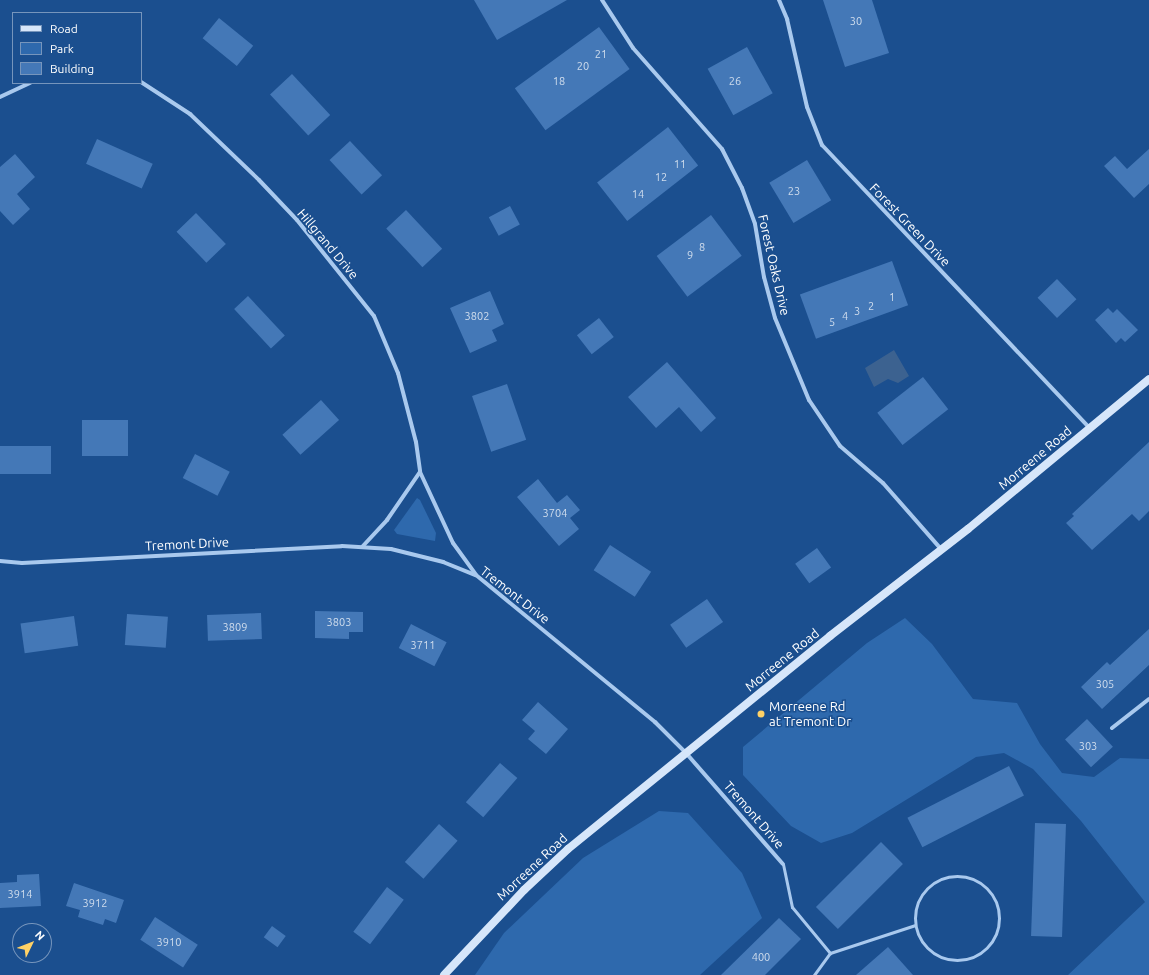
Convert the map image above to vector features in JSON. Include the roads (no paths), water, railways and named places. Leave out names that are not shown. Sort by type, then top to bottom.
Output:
[{"type":"street","name":"Forest Oaks Drive","points":[[602,0],[633,48],[722,149],[738,181],[755,224],[764,277],[775,318],[809,400],[840,446],[883,483],[942,549]]},
{"type":"street","name":"Forest Green Drive","points":[[779,0],[787,19],[808,107],[822,145],[1090,428]]},
{"type":"street","name":"Hillgrand Drive","points":[[142,83],[190,114],[259,180],[297,220],[374,316],[398,373],[416,442],[420,472],[453,543],[476,575]]},
{"type":"street","points":[[0,97],[28,84]]},
{"type":"street","name":"Morreene Road","points":[[444,975],[530,884],[568,849],[942,549],[1149,379]]},
{"type":"street","points":[[362,547],[387,520],[420,472]]},
{"type":"street","name":"Tremont Drive","points":[[0,561],[22,563],[362,547],[416,553],[476,575],[655,722],[686,753],[783,864]]},
{"type":"street","points":[[1112,728],[1149,699]]},
{"type":"lane","points":[[783,864],[792,907],[830,953]]},
{"type":"lane","points":[[962,876],[984,885],[996,901],[1000,921],[996,935],[985,951],[965,960],[947,960],[937,956],[926,947],[915,925],[916,906],[924,891],[941,878],[962,876]]},
{"type":"lane","points":[[814,975],[830,953],[915,925]]},
{"type":"place","name":"Morreene Rd at Tremont Dr","points":[[761,714]]}]
